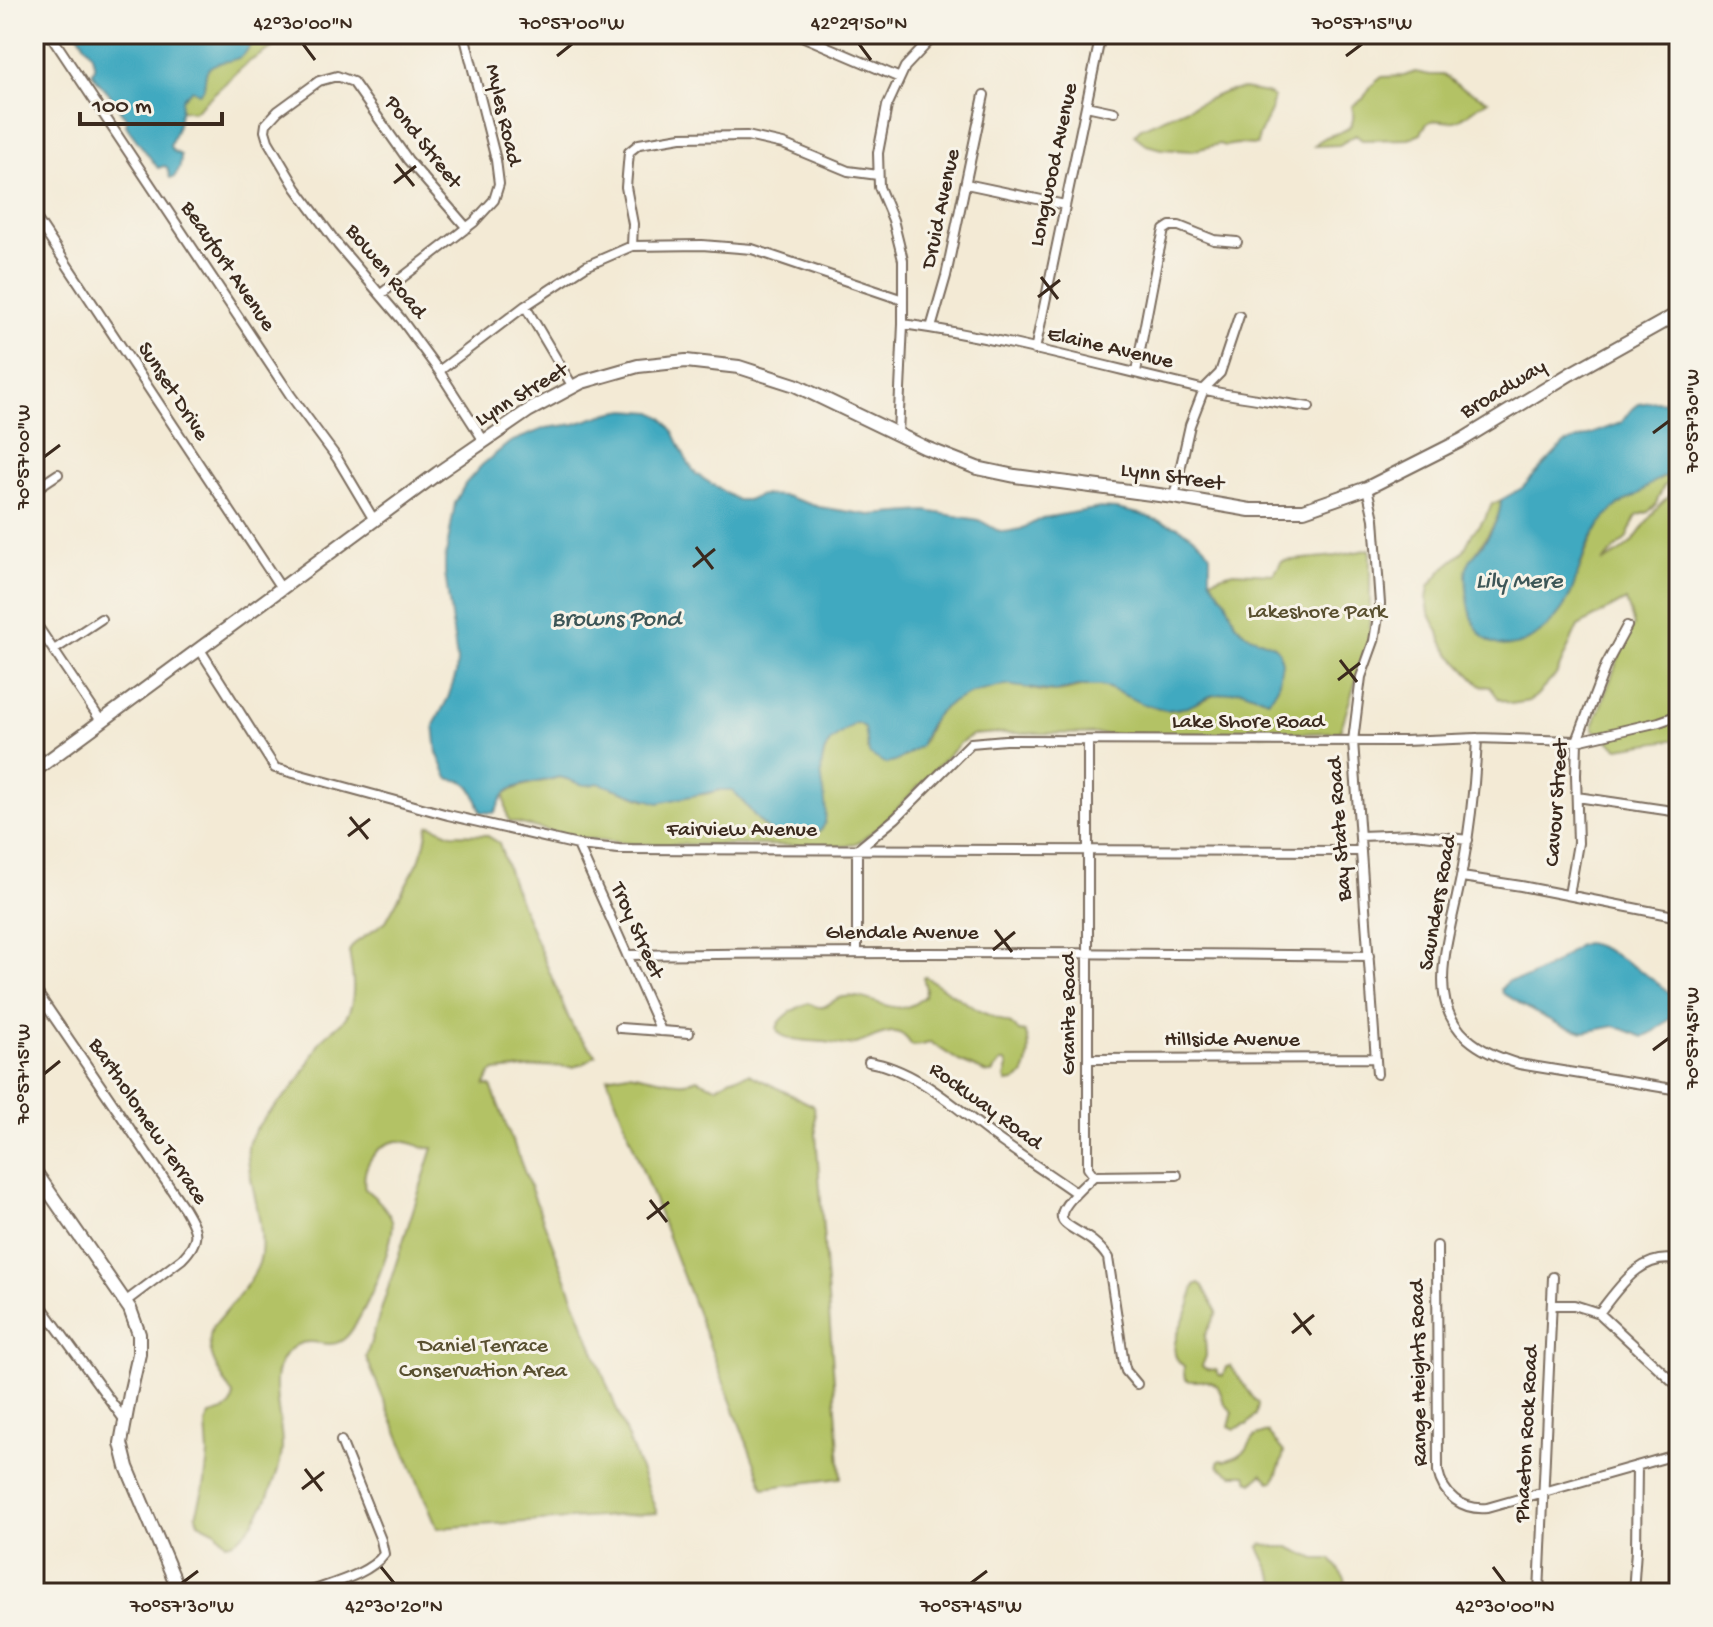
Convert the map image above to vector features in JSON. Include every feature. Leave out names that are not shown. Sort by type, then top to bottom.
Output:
[{"type":"main road","name":"Broadway","points":[[1347,495],[1462,440],[1570,374],[1679,313]]},
{"type":"main road","name":"Lynn Street","points":[[34,771],[374,520],[528,411],[582,382],[642,365],[686,361],[739,367],[795,385],[926,448],[977,468],[1015,476],[1275,512],[1304,510],[1347,495]]},
{"type":"main road","points":[[34,1170],[130,1309],[139,1334],[139,1354],[121,1443],[127,1467],[180,1593]]},
{"type":"street","name":"Beaufort Avenue","points":[[50,34],[291,396],[337,458],[374,520]]},
{"type":"street","name":"Myles Road","points":[[381,294],[467,228],[494,200],[499,184],[496,160],[464,34]]},
{"type":"street","points":[[586,34],[619,34]]},
{"type":"street","points":[[798,34],[900,78]]},
{"type":"street","points":[[898,434],[903,260],[893,220],[879,187],[878,153],[887,106],[905,67],[936,34]]},
{"type":"street","name":"Longwood Avenue","points":[[1035,350],[1101,34]]},
{"type":"street","name":"Pond Street","points":[[266,124],[278,111],[319,81],[337,76],[350,81],[408,160],[467,228]]},
{"type":"street","name":"Druid Avenue","points":[[931,328],[946,276],[984,95]]},
{"type":"street","points":[[1086,106],[1114,112]]},
{"type":"street","name":"Bowen Road","points":[[266,124],[268,141],[296,188],[439,371],[484,441]]},
{"type":"street","points":[[632,246],[633,224],[626,172],[629,152],[639,144],[681,137],[747,136],[783,144],[848,171],[878,175]]},
{"type":"street","points":[[966,184],[1065,205]]},
{"type":"street","name":"Sunset Drive","points":[[34,215],[281,588]]},
{"type":"street","points":[[1136,372],[1164,230],[1179,226],[1214,240],[1237,242]]},
{"type":"street","points":[[439,371],[525,306],[586,266],[632,246],[702,245],[752,249],[903,300]]},
{"type":"street","points":[[525,306],[573,387]]},
{"type":"street","points":[[1174,497],[1190,425],[1204,389],[1220,373],[1239,316]]},
{"type":"street","name":"Elaine Avenue","points":[[903,324],[1035,350],[1204,389],[1309,407]]},
{"type":"street","points":[[34,490],[58,474]]},
{"type":"street","name":"Bay State Road","points":[[1367,488],[1374,519],[1380,604],[1374,641],[1361,677],[1353,741],[1377,1074]]},
{"type":"street","points":[[54,650],[101,619]]},
{"type":"street","points":[[34,621],[101,721]]},
{"type":"street","name":"Cavour Street","points":[[1569,895],[1578,843],[1577,741],[1606,665],[1627,626]]},
{"type":"street","name":"Fairview Avenue","points":[[199,648],[275,768],[448,815],[578,845],[619,849],[1361,851]]},
{"type":"street","name":"Lake Shore Road","points":[[857,850],[896,818],[971,743],[1005,740],[1404,741],[1477,738],[1577,741],[1679,715]]},
{"type":"street","name":"Saunders Road","points":[[1477,738],[1471,829],[1442,975],[1448,1009],[1456,1024],[1466,1038],[1481,1050],[1519,1064],[1679,1090]]},
{"type":"street","name":"Granite Road","points":[[1088,741],[1088,1168],[1094,1176]]},
{"type":"street","points":[[1577,797],[1679,812]]},
{"type":"street","points":[[1360,836],[1414,834],[1468,840]]},
{"type":"street","name":"Troy Street","points":[[578,845],[661,1031]]},
{"type":"street","points":[[857,850],[857,952]]},
{"type":"street","points":[[1462,877],[1679,917]]},
{"type":"street","name":"Glendale Avenue","points":[[627,955],[1088,952],[1369,956]]},
{"type":"street","name":"Bartholomew Terrace","points":[[34,988],[195,1228],[195,1243],[190,1252],[125,1302]]},
{"type":"street","points":[[620,1028],[689,1033]]},
{"type":"street","name":"Hillside Avenue","points":[[1088,1059],[1376,1058]]},
{"type":"street","name":"Rockway Road","points":[[869,1062],[900,1070],[920,1082],[1076,1193]]},
{"type":"street","points":[[1137,1384],[1124,1364],[1110,1266],[1103,1250],[1092,1239],[1063,1224],[1062,1212],[1094,1176],[1177,1175]]},
{"type":"street","name":"Range Heights Road","points":[[1437,1246],[1438,1466],[1440,1480],[1455,1500],[1463,1505],[1487,1508],[1679,1454]]},
{"type":"street","points":[[1599,1313],[1639,1268],[1659,1259],[1679,1261]]},
{"type":"street","name":"Phaeton Rock Road","points":[[1539,1593],[1553,1277]]},
{"type":"street","points":[[34,1296],[125,1421]]},
{"type":"street","points":[[1552,1305],[1574,1305],[1599,1313],[1679,1387]]},
{"type":"street","points":[[306,1593],[360,1572],[384,1554],[341,1441]]},
{"type":"street","points":[[1633,1593],[1637,1466]]},
{"type":"green space","points":[[131,34],[295,34],[247,63],[194,112],[181,110]]},
{"type":"green space","points":[[1415,72],[1444,75],[1460,87],[1488,100],[1460,119],[1429,122],[1421,134],[1409,139],[1362,140],[1356,135],[1339,145],[1314,146],[1352,124],[1352,106],[1363,99],[1371,86],[1382,77]]},
{"type":"green space","points":[[1244,89],[1264,92],[1273,98],[1257,145],[1219,144],[1192,151],[1161,149],[1147,145],[1134,135],[1141,128],[1225,92]]},
{"type":"green space","points":[[1678,471],[1663,487],[1655,506],[1638,515],[1626,539],[1602,562],[1630,544],[1657,508],[1679,491],[1679,739],[1618,748],[1594,730],[1622,649],[1634,625],[1626,600],[1578,626],[1556,675],[1529,701],[1511,704],[1499,699],[1490,687],[1481,686],[1451,655],[1429,613],[1429,586],[1463,552],[1492,504],[1501,500],[1496,521],[1468,571],[1468,593],[1476,623],[1483,635],[1493,643],[1511,645],[1532,637],[1561,611],[1591,539],[1610,511],[1650,484]]},
{"type":"green space","name":"Lakeshore Park","points":[[1370,549],[1370,635],[1340,732],[972,735],[960,743],[887,819],[861,841],[847,846],[633,844],[573,837],[509,821],[504,795],[517,788],[559,777],[583,784],[598,782],[646,800],[733,790],[767,829],[780,837],[794,838],[819,832],[824,756],[834,738],[855,723],[865,728],[867,750],[904,757],[921,744],[932,721],[944,708],[960,697],[990,687],[1009,685],[1052,692],[1100,686],[1169,710],[1187,707],[1230,691],[1242,691],[1268,700],[1278,687],[1282,662],[1279,651],[1275,646],[1247,635],[1235,623],[1226,601],[1210,579],[1233,572],[1274,574],[1282,561],[1337,556]]},
{"type":"green space","name":"Daniel Terrace Conservation Area","points":[[428,826],[451,834],[486,835],[499,843],[513,885],[569,1019],[575,1031],[596,1055],[573,1067],[545,1066],[495,1071],[485,1085],[491,1086],[657,1513],[437,1528],[366,1357],[433,1148],[397,1141],[376,1152],[365,1173],[365,1189],[384,1207],[392,1221],[389,1246],[376,1283],[359,1319],[344,1339],[331,1344],[302,1343],[290,1350],[282,1361],[276,1380],[282,1447],[277,1472],[264,1504],[247,1531],[226,1543],[216,1531],[198,1522],[196,1516],[205,1482],[208,1454],[206,1424],[210,1415],[227,1409],[233,1400],[212,1354],[212,1328],[251,1279],[261,1253],[259,1218],[248,1160],[249,1142],[264,1119],[299,1080],[320,1042],[346,1017],[353,993],[349,951],[386,921],[419,861]]},
{"type":"green space","points":[[923,977],[979,1011],[1025,1032],[1028,1056],[1026,1069],[1020,1078],[1007,1082],[1006,1062],[1001,1062],[992,1073],[987,1073],[959,1061],[930,1042],[912,1046],[896,1032],[847,1045],[798,1040],[781,1035],[777,1030],[787,1015],[809,1003],[823,1007],[843,997],[854,997],[905,1007],[925,995]]},
{"type":"green space","points":[[628,1073],[673,1082],[697,1079],[716,1087],[732,1078],[749,1074],[814,1106],[841,1478],[764,1488],[607,1077]]},
{"type":"green space","points":[[1199,1283],[1217,1312],[1205,1335],[1206,1356],[1202,1366],[1216,1370],[1223,1376],[1226,1367],[1230,1366],[1258,1404],[1256,1415],[1247,1425],[1235,1429],[1229,1426],[1233,1412],[1217,1385],[1188,1380],[1184,1366],[1175,1353],[1176,1337],[1195,1285]]},
{"type":"green space","points":[[1267,1432],[1284,1452],[1274,1481],[1270,1482],[1262,1473],[1253,1483],[1246,1475],[1233,1475],[1219,1467],[1220,1460],[1238,1456],[1254,1437]]},
{"type":"green space","points":[[1262,1544],[1289,1547],[1315,1559],[1331,1559],[1345,1579],[1347,1593],[1281,1593],[1259,1547]]},
{"type":"water","points":[[78,34],[256,34],[244,54],[210,67],[203,90],[199,93],[192,89],[182,99],[178,125],[170,146],[181,155],[180,164],[179,170],[170,178],[167,167],[158,168],[129,130],[127,118],[92,72],[95,68],[92,55]]},
{"type":"water","name":"Lily Mere","points":[[1679,394],[1679,471],[1654,482],[1610,512],[1587,546],[1566,604],[1549,625],[1527,641],[1515,645],[1503,646],[1484,637],[1471,612],[1466,570],[1495,523],[1501,500],[1522,488],[1564,444],[1621,423],[1639,404],[1668,402]]},
{"type":"water","name":"Browns Pond","points":[[626,410],[653,412],[663,418],[696,474],[737,500],[761,495],[785,496],[819,507],[870,515],[926,511],[979,520],[1005,532],[1021,529],[1043,518],[1100,508],[1139,514],[1178,527],[1205,546],[1210,555],[1210,579],[1226,601],[1235,623],[1247,635],[1273,645],[1279,651],[1282,662],[1278,687],[1268,700],[1241,690],[1210,696],[1188,707],[1167,710],[1143,704],[1100,686],[1078,686],[1056,692],[1006,685],[969,694],[950,703],[929,725],[920,746],[895,762],[886,764],[869,754],[865,728],[855,723],[826,748],[821,770],[825,822],[821,830],[807,835],[792,837],[771,831],[732,790],[658,803],[598,783],[582,785],[559,777],[514,788],[504,795],[494,813],[481,812],[469,786],[448,778],[437,753],[434,725],[456,674],[457,661],[445,573],[455,503],[465,484],[482,465],[510,442],[546,428],[575,424]]},
{"type":"water","points":[[1585,943],[1607,951],[1648,976],[1679,1001],[1679,1011],[1643,1037],[1615,1026],[1584,1032],[1562,1026],[1503,993],[1501,989],[1508,981],[1528,978]]}]
